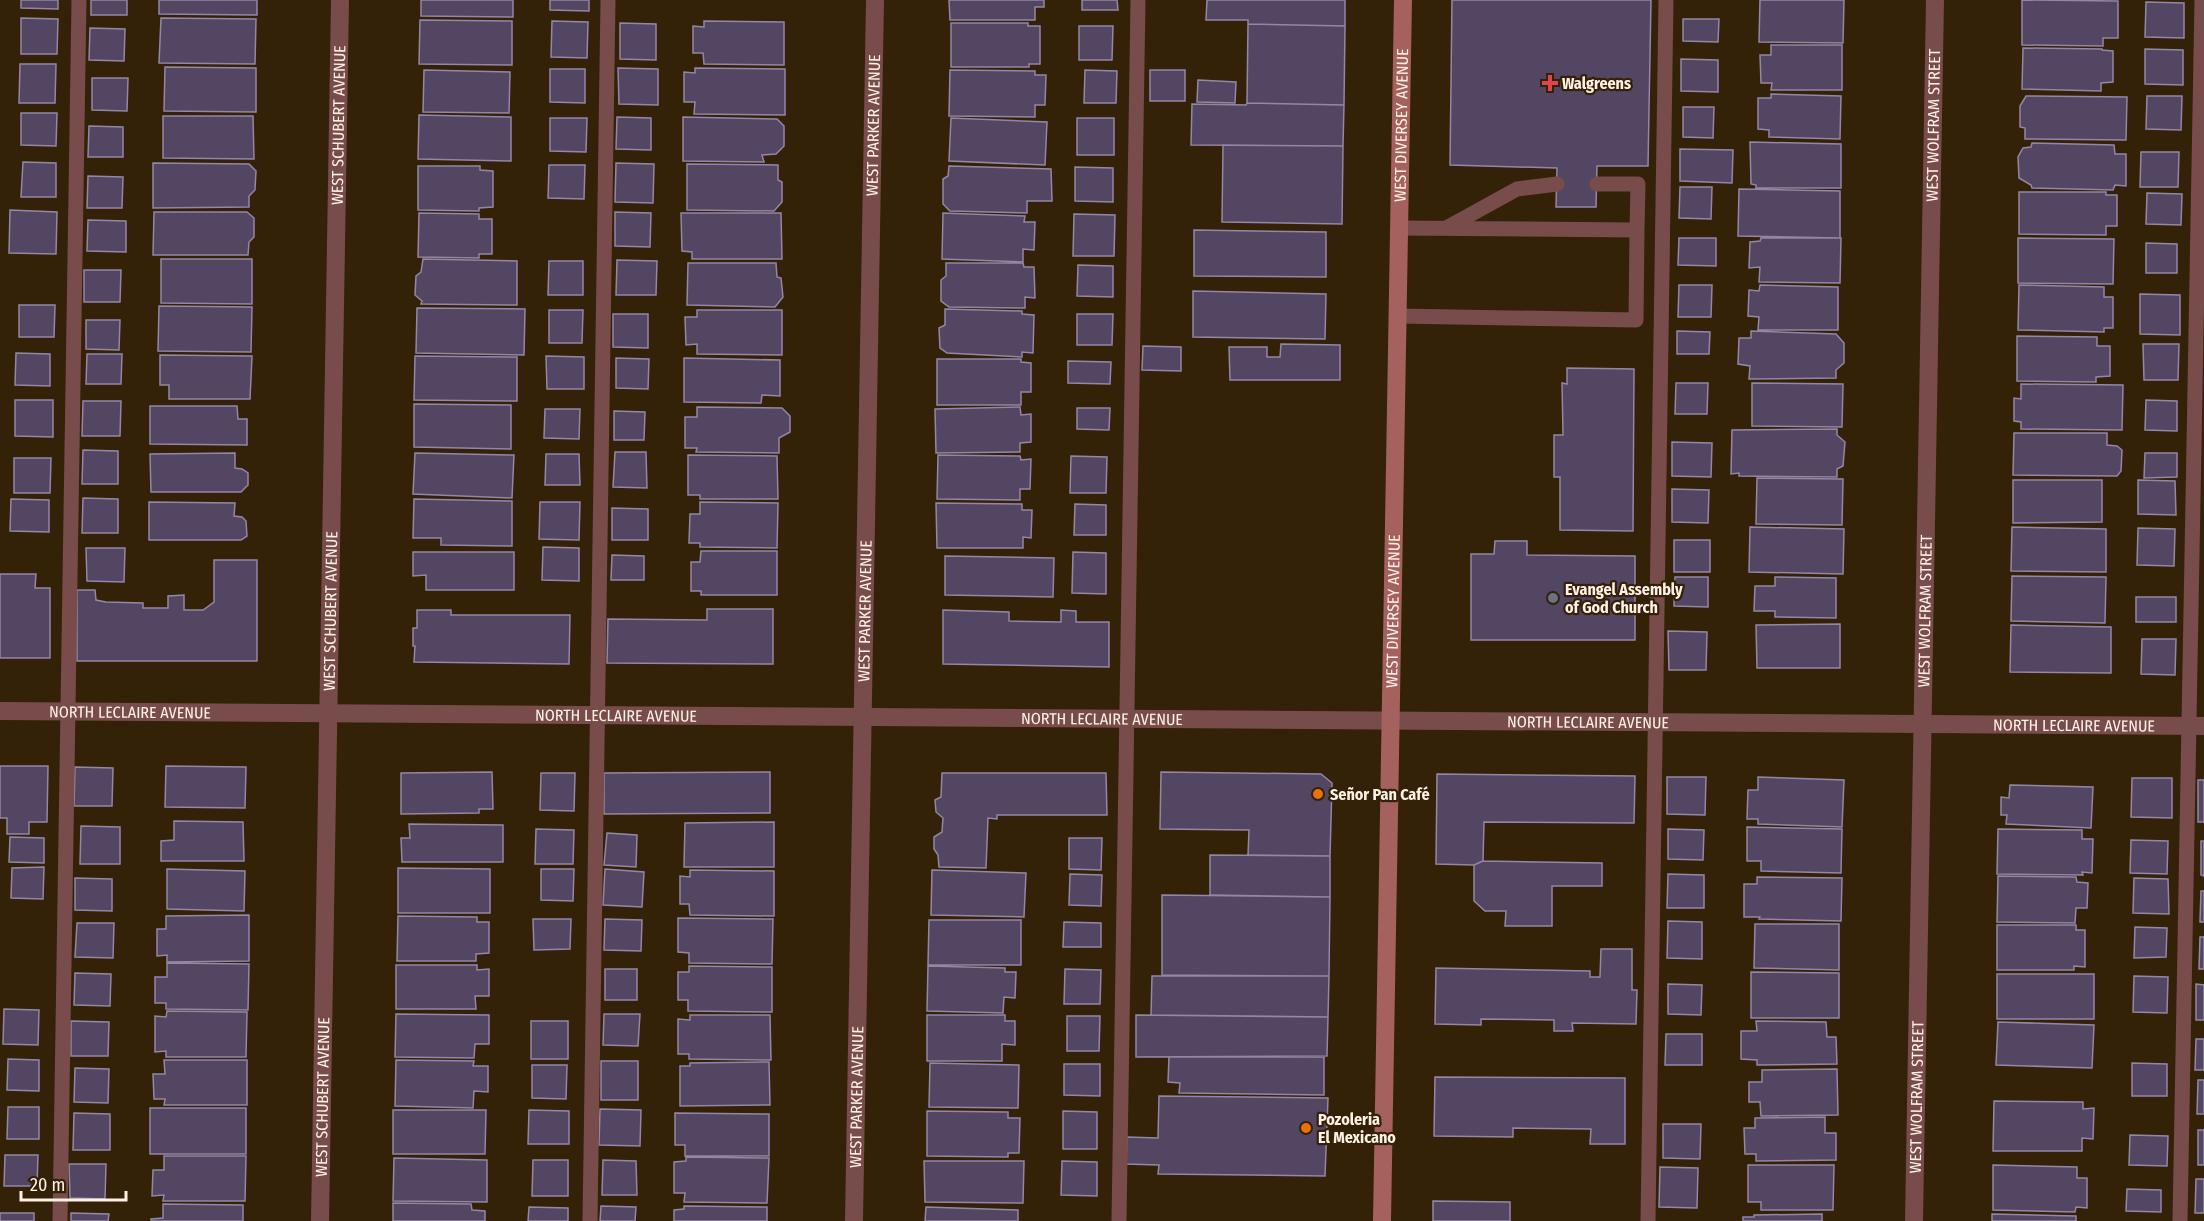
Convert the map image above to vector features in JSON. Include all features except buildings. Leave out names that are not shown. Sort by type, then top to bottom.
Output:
[{"type":"main road","name":"WEST DIVERSEY AVENUE","points":[[1382,1221],[1402,0]]},
{"type":"street","name":"WEST SCHUBERT AVENUE","points":[[320,1221],[340,0]]},
{"type":"street","name":"WEST PARKER AVENUE","points":[[854,1221],[875,0]]},
{"type":"street","name":"WEST WOLFRAM STREET","points":[[1914,1221],[1935,0]]},
{"type":"street","name":"NORTH LECLAIRE AVENUE","points":[[0,711],[2197,726]]},
{"type":"lane","points":[[60,1221],[79,0]]},
{"type":"lane","points":[[590,1221],[608,0]]},
{"type":"lane","points":[[1119,1221],[1138,0]]},
{"type":"lane","points":[[1648,1221],[1666,0]]},
{"type":"lane","points":[[2180,1221],[2197,726],[2202,0]]},
{"type":"lane","points":[[1445,228],[1517,189],[1557,184]]},
{"type":"lane","points":[[1397,316],[1636,321],[1638,184],[1597,184]]},
{"type":"lane","points":[[1398,228],[1637,230]]},
{"type":"place","name":"Walgreens","points":[[1550,83]]},
{"type":"place","name":"Evangel Assembly of God Church","points":[[1553,598]]},
{"type":"place","name":"Señor Pan Café","points":[[1318,794]]},
{"type":"place","name":"Pozoleria El Mexicano","points":[[1306,1128]]}]
